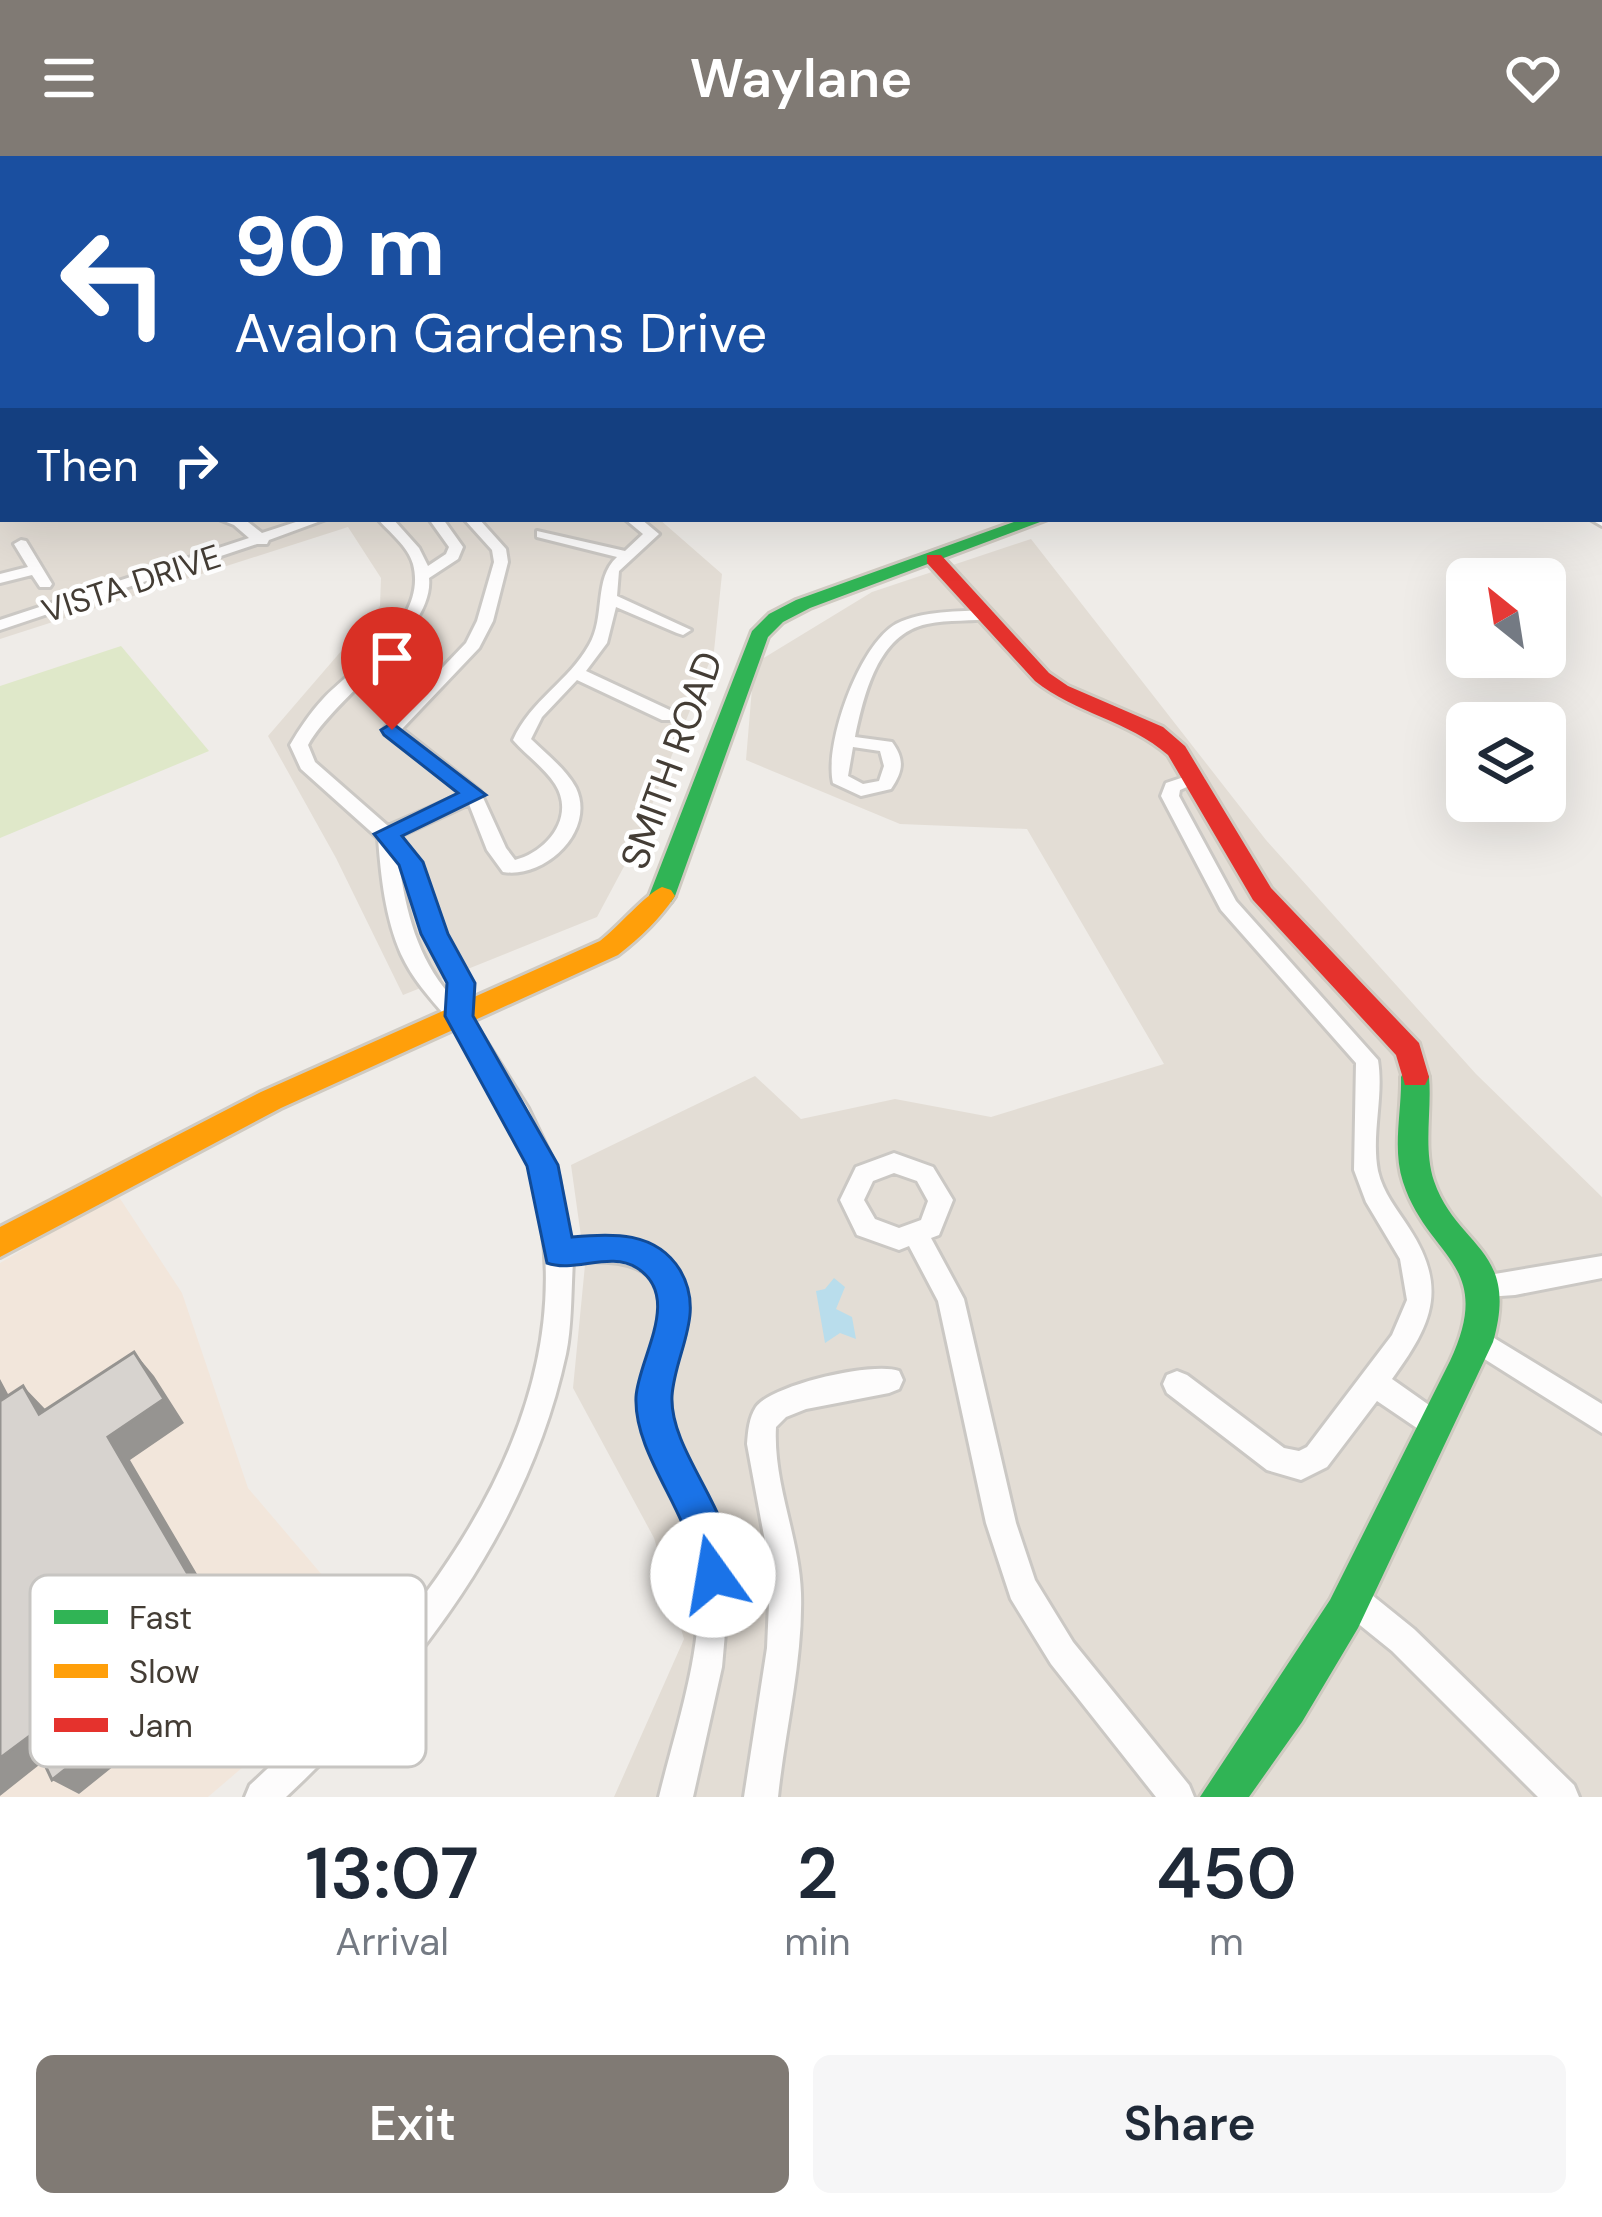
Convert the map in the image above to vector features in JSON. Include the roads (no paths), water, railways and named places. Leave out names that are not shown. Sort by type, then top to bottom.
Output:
[{"type":"street","name":"VISTA DRIVE","points":[[238,522],[262,541]]},
{"type":"street","name":"VISTA DRIVE","points":[[0,625],[312,522]]},
{"type":"street","points":[[388,522],[419,558],[422,595],[397,637],[316,714],[299,746],[307,765],[386,834],[394,907],[410,950],[437,999],[459,1016],[543,1165],[558,1252],[555,1322],[540,1395],[497,1506],[426,1621]]},
{"type":"street","points":[[423,575],[454,556],[456,548],[438,522]]},
{"type":"street","points":[[474,522],[499,549],[501,562],[485,621],[473,645],[392,730],[475,795],[496,850],[510,867],[527,867],[548,856],[561,841],[570,805],[567,789],[522,740],[537,712],[594,651],[605,629],[612,570],[652,534],[636,522]]},
{"type":"street","name":"SMITH ROAD","points":[[0,1243],[232,1120],[609,948],[637,930],[659,906],[758,635],[776,618],[1031,522]]},
{"type":"street","points":[[542,534],[625,555]]},
{"type":"street","points":[[21,544],[45,584]]},
{"type":"street","points":[[115,578],[188,556],[203,559]]},
{"type":"street","points":[[934,559],[1042,677],[1060,691],[1155,731],[1177,751],[1262,894],[1409,1051],[1419,1078],[1414,1156],[1419,1187],[1486,1285],[1486,1311],[1476,1339],[1351,1598],[1269,1744],[1222,1797]]},
{"type":"street","points":[[0,579],[35,569]]},
{"type":"street","points":[[609,598],[682,630]]},
{"type":"street","points":[[846,741],[859,686],[895,632],[938,619],[988,615]]},
{"type":"street","points":[[574,672],[668,716]]},
{"type":"street","points":[[1177,1384],[1277,1460],[1301,1466],[1317,1457],[1417,1317],[1421,1286],[1412,1256],[1381,1210],[1366,1173],[1364,1141],[1372,1084],[1367,1060],[1213,884],[1170,796],[1172,787],[1196,779]]},
{"type":"street","points":[[386,834],[475,795]]},
{"type":"street","points":[[916,1235],[952,1299],[1001,1523],[1022,1588],[1062,1653],[1177,1797]]},
{"type":"street","points":[[558,1252],[616,1247],[650,1258],[667,1280],[676,1314],[654,1398],[664,1440],[708,1539],[713,1575],[712,1627],[676,1797]]},
{"type":"street","points":[[1486,1285],[1506,1286],[1567,1269],[1602,1267]]},
{"type":"street","points":[[1476,1339],[1602,1420]]},
{"type":"street","points":[[761,1797],[788,1613],[784,1564],[760,1440],[766,1417],[784,1401],[889,1380]]},
{"type":"street","points":[[1372,1381],[1436,1427]]},
{"type":"street","points":[[713,1575],[784,1564]]},
{"type":"street","points":[[1351,1598],[1403,1640],[1562,1797]]},
{"type":"street","points":[[262,1797],[293,1767]]},
{"type":"water","points":[[834,1278],[845,1287],[836,1309],[852,1317],[856,1339],[840,1333],[825,1343],[816,1291],[825,1289]]}]
